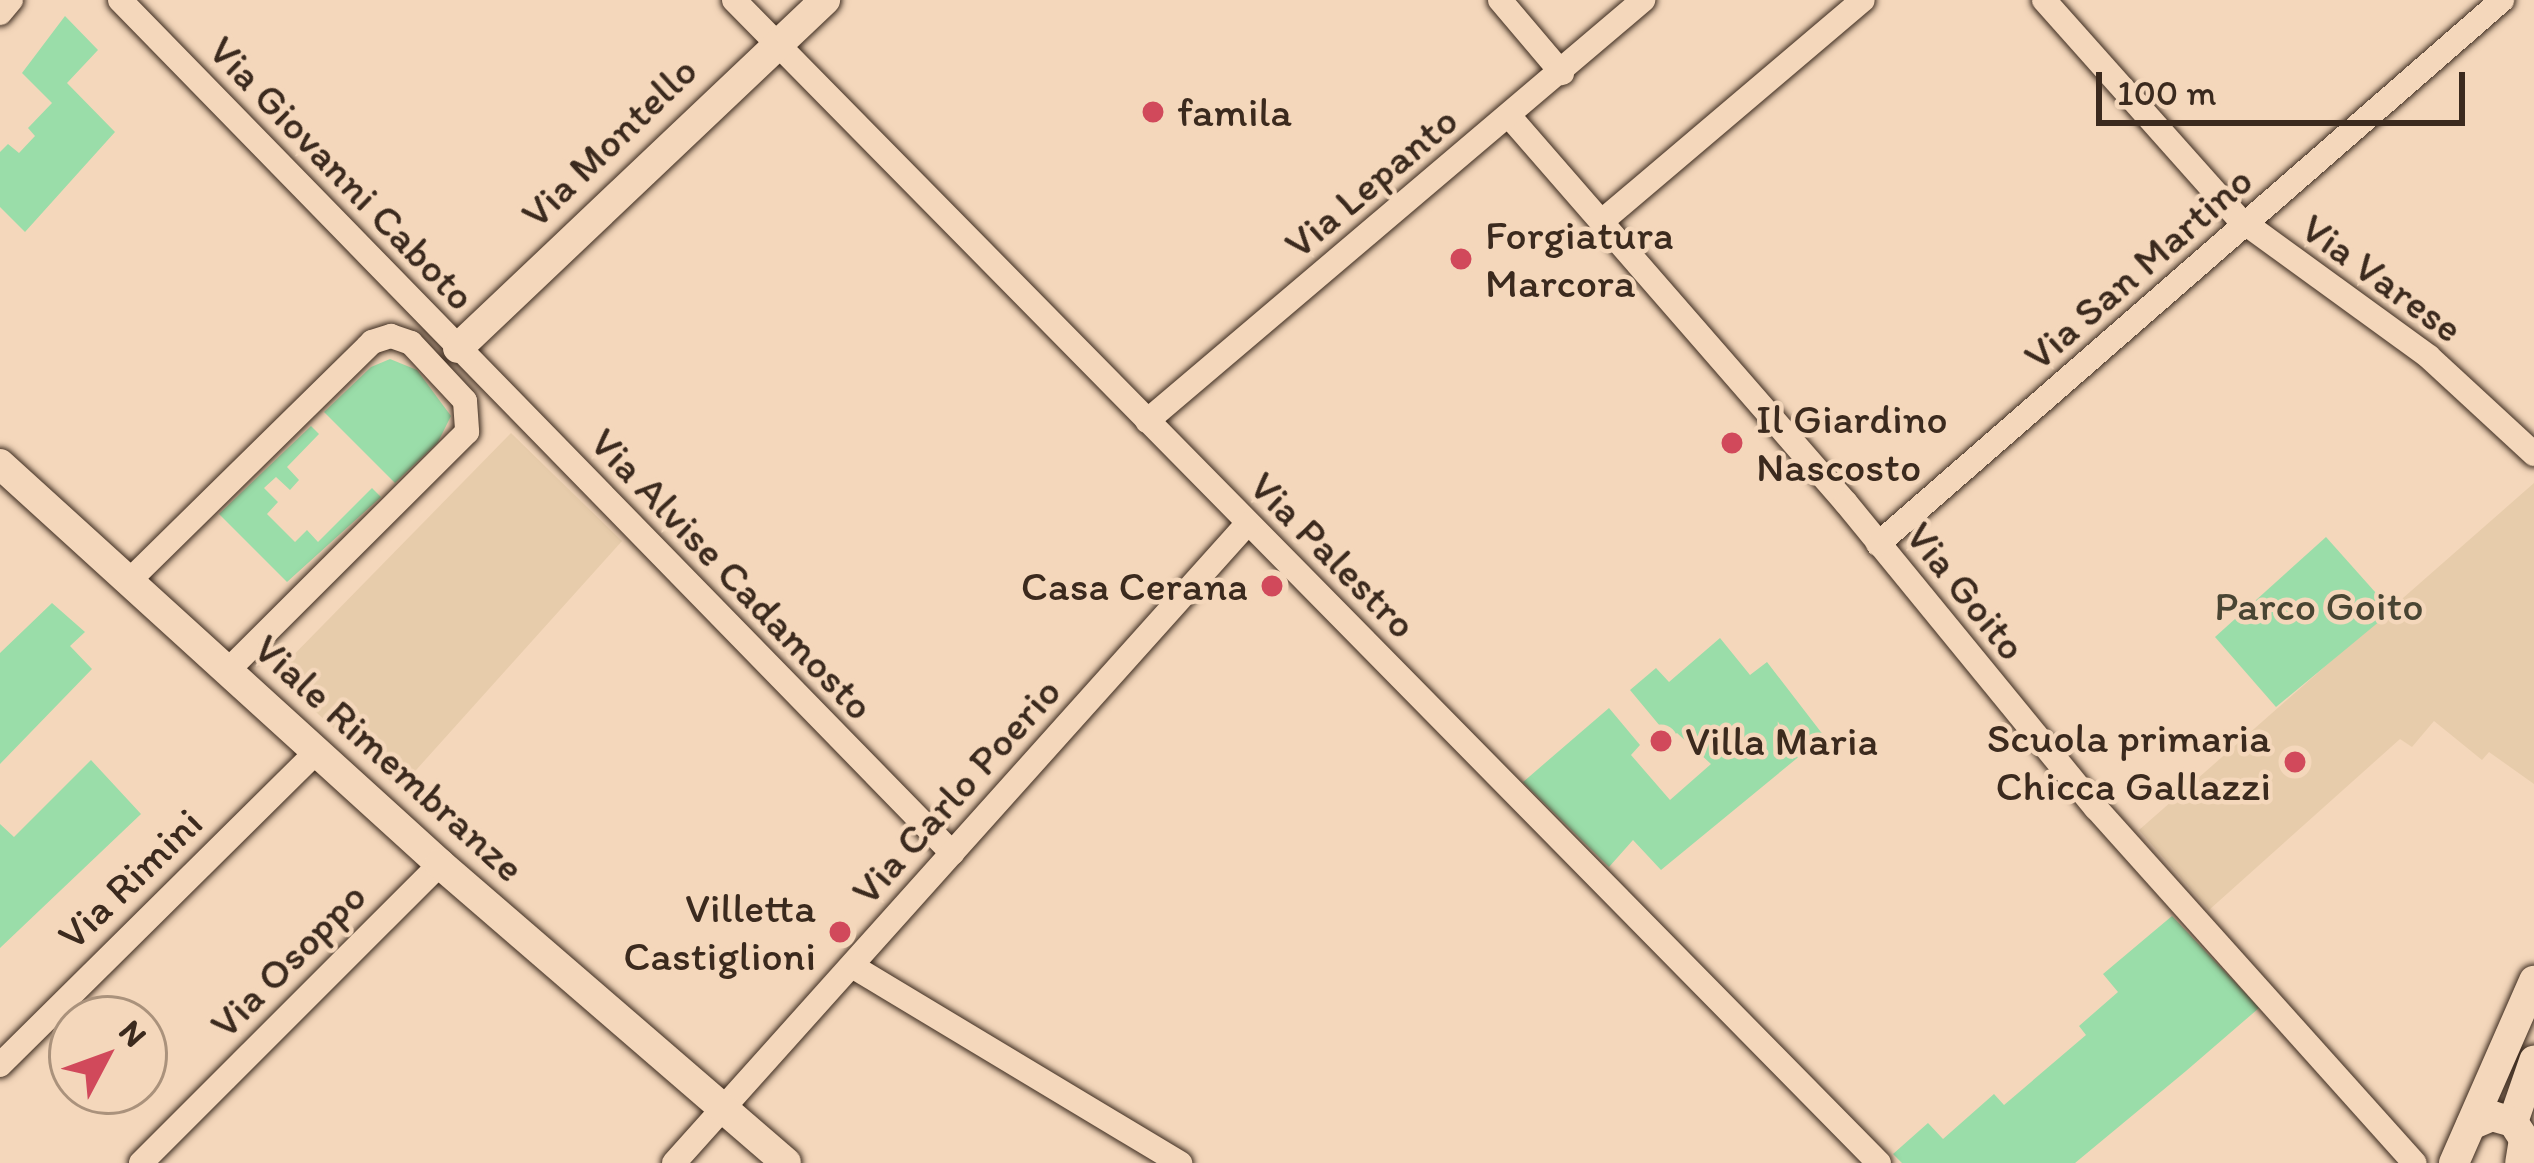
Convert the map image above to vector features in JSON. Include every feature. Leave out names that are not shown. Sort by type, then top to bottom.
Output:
[{"type":"street","points":[[0,13],[11,0]]},
{"type":"street","name":"Via Giovanni Caboto","points":[[120,0],[458,348]]},
{"type":"street","name":"Via Palestro","points":[[734,0],[1879,1163]]},
{"type":"street","name":"Via Montello","points":[[458,348],[825,0]]},
{"type":"street","points":[[1500,0],[1562,73]]},
{"type":"street","name":"Via Lepanto","points":[[1147,421],[1643,0]]},
{"type":"street","points":[[1601,222],[1863,0]]},
{"type":"street","name":"Via Varese","points":[[2044,0],[2246,225],[2418,349],[2534,454]]},
{"type":"street","name":"Via San Martino","points":[[1878,544],[2502,0]]},
{"type":"street","name":"Via Goito","points":[[1510,116],[2118,832],[2415,1163]]},
{"type":"street","points":[[129,581],[372,342],[391,336],[458,348],[470,420],[462,438],[229,669]]},
{"type":"street","points":[[411,343],[465,401]]},
{"type":"street","name":"Via Alvise Cadamosto","points":[[458,348],[952,853]]},
{"type":"street","name":"Viale Rimembranze","points":[[0,464],[440,864],[786,1163]]},
{"type":"street","name":"Via Carlo Poerio","points":[[674,1163],[1247,524]]},
{"type":"street","name":"Via Rimini","points":[[0,1065],[317,751]]},
{"type":"street","name":"Via Osoppo","points":[[141,1163],[440,864]]},
{"type":"street","points":[[852,967],[1180,1163]]},
{"type":"street","points":[[2464,1150],[2533,980]]},
{"type":"street","points":[[2520,1163],[2534,1061]]},
{"type":"street","points":[[2464,1150],[2492,1116],[2522,1126]]},
{"type":"shaded area","points":[[511,433],[622,541],[399,789],[275,674]]},
{"type":"shaded area","points":[[2534,483],[2534,784],[2489,752],[2482,760],[2434,721],[2412,747],[2400,739],[2209,910],[2139,830]]},
{"type":"green space","points":[[65,16],[98,50],[67,83],[115,132],[25,232],[0,207],[0,152],[8,144],[19,153],[35,136],[28,128],[52,103],[22,73]]},
{"type":"green space","points":[[390,359],[417,370],[451,416],[438,442],[395,483],[324,412],[371,367]]},
{"type":"green space","points":[[311,426],[319,434],[287,467],[299,480],[290,490],[276,477],[264,488],[278,502],[267,514],[295,542],[307,530],[318,542],[372,488],[381,497],[287,582],[219,514]]},
{"type":"green space","name":"Parco Goito","points":[[2326,537],[2392,611],[2276,707],[2215,637]]},
{"type":"green space","points":[[52,603],[85,632],[70,646],[92,669],[0,764],[0,653]]},
{"type":"green space","points":[[1720,638],[1750,675],[1767,662],[1824,736],[1661,870],[1633,840],[1609,867],[1523,782],[1609,708],[1640,745],[1631,755],[1670,800],[1711,764],[1677,733],[1670,738],[1630,690],[1656,668],[1669,682]]},
{"type":"green space","points":[[91,760],[141,814],[0,948],[0,824],[14,837]]},
{"type":"green space","points":[[2172,916],[2259,1008],[2186,1071],[2075,1163],[1902,1163],[1893,1154],[1928,1123],[1943,1139],[1994,1094],[2004,1105],[2086,1035],[2079,1026],[2118,992],[2103,974]]},
{"type":"place","name":"famila","points":[[1153,112]]},
{"type":"place","name":"Forgiatura Marcora","points":[[1461,259]]},
{"type":"place","name":"Il Giardino Nascosto","points":[[1732,443]]},
{"type":"place","name":"Casa Cerana","points":[[1272,586]]},
{"type":"place","name":"Villa Maria","points":[[1661,741]]},
{"type":"place","name":"Scuola primaria Chicca Gallazzi","points":[[2295,762]]},
{"type":"place","name":"Villetta Castiglioni","points":[[840,932]]}]
